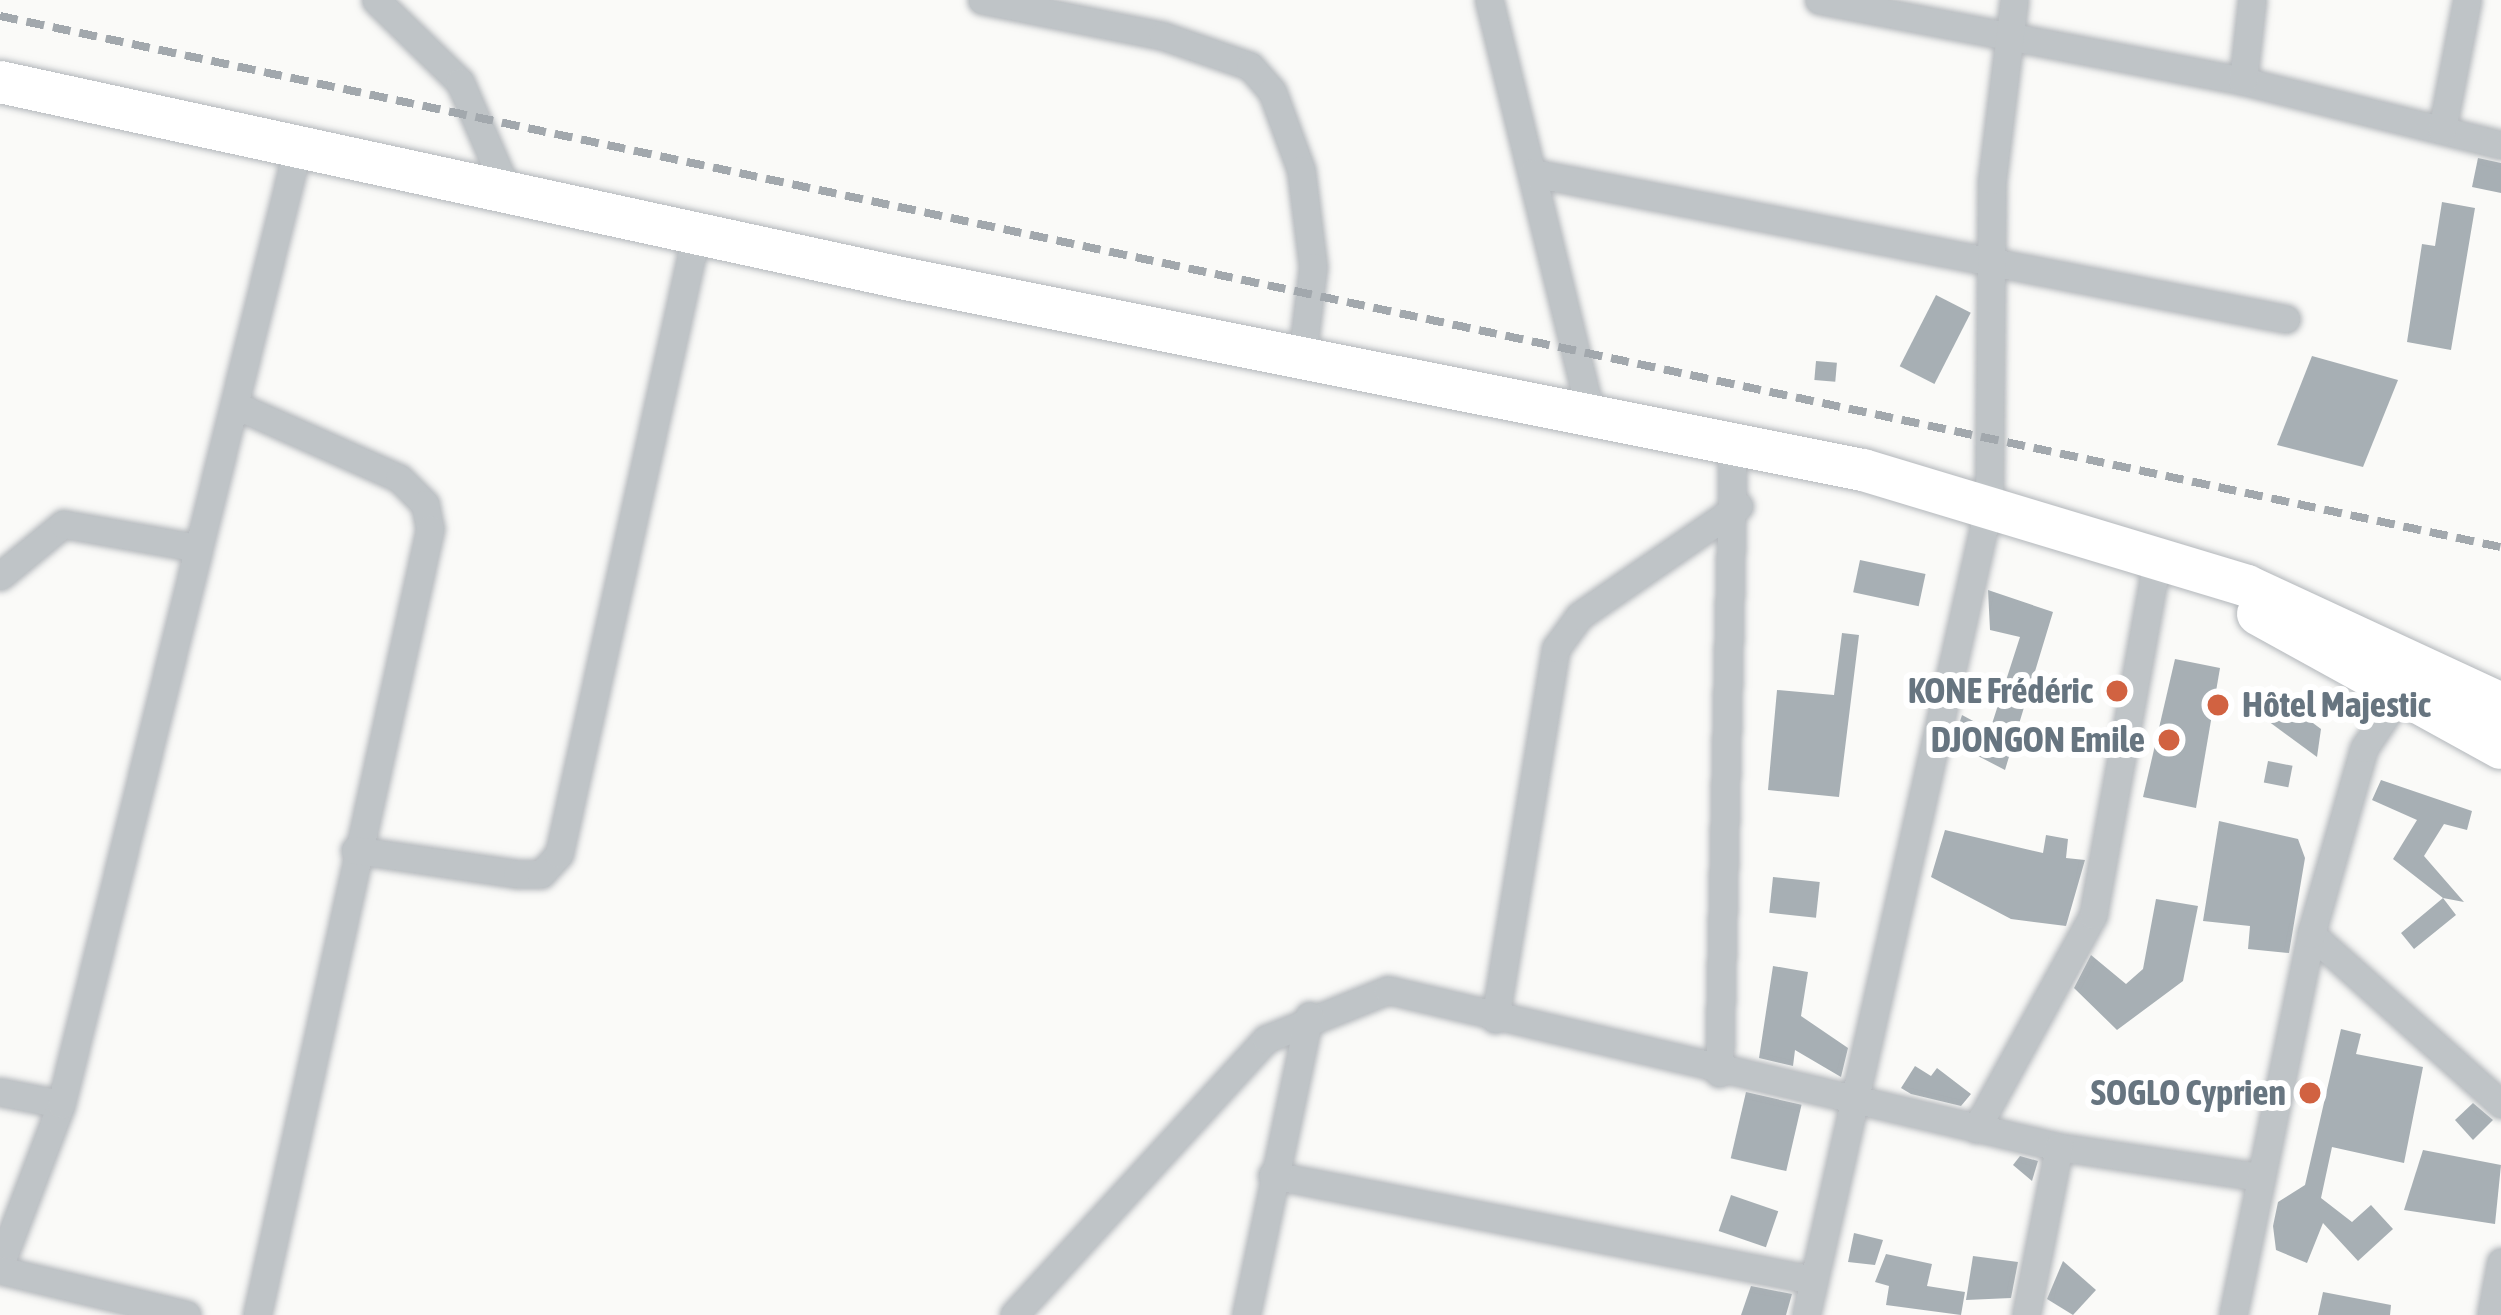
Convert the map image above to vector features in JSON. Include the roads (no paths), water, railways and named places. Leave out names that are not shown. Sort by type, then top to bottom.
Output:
[{"type":"highway","points":[[0,82],[696,235],[1303,350],[1732,439],[1989,504],[2157,559],[2340,623],[2501,704]]},
{"type":"highway","points":[[2208,579],[2501,748]]},
{"type":"street","points":[[376,0],[460,82],[508,193]]},
{"type":"street","points":[[982,0],[1163,36],[1250,66],[1272,91],[1300,170],[1313,267],[1303,350]]},
{"type":"street","points":[[1490,0],[1589,409]]},
{"type":"street","points":[[1819,0],[2243,81],[2501,145]]},
{"type":"street","points":[[1805,1315],[1989,504],[1993,262],[2014,0]]},
{"type":"street","points":[[2243,81],[2252,0]]},
{"type":"street","points":[[2442,130],[2467,0]]},
{"type":"street","points":[[187,1315],[0,1268],[61,1104],[298,146]]},
{"type":"street","points":[[1533,173],[2286,319]]},
{"type":"street","points":[[355,850],[517,874],[541,874],[559,854],[696,235]]},
{"type":"street","points":[[235,405],[399,478],[425,504],[419,614],[355,850],[257,1315]]},
{"type":"street","points":[[1719,1073],[1738,506],[1732,439]]},
{"type":"street","points":[[1495,1019],[1556,648],[1580,616],[1738,506]]},
{"type":"street","points":[[0,576],[63,524],[198,548]]},
{"type":"street","points":[[1976,1129],[2093,915],[2157,559]]},
{"type":"street","points":[[2234,1315],[2311,934],[2363,748],[2401,693]]},
{"type":"street","points":[[2311,934],[2501,1104]]},
{"type":"street","points":[[1014,1315],[1266,1039],[1309,1016],[1388,990],[1719,1073],[1976,1129],[2060,1147],[2259,1177]]},
{"type":"street","points":[[1246,1315],[1309,1016]]},
{"type":"street","points":[[0,1092],[61,1104]]},
{"type":"street","points":[[2026,1315],[2060,1147]]},
{"type":"street","points":[[1272,1175],[1814,1280]]},
{"type":"street","points":[[2492,1315],[2501,1262]]},
{"type":"railway","points":[[0,16],[2501,547]]},
{"type":"place","name":"KONE Frédéric","points":[[2117,691]]},
{"type":"place","name":"Hôtel Majestic","points":[[2218,705]]},
{"type":"place","name":"DJONGON Emile","points":[[2169,740]]},
{"type":"place","name":"SOGLO Cyprien","points":[[2310,1093]]}]
